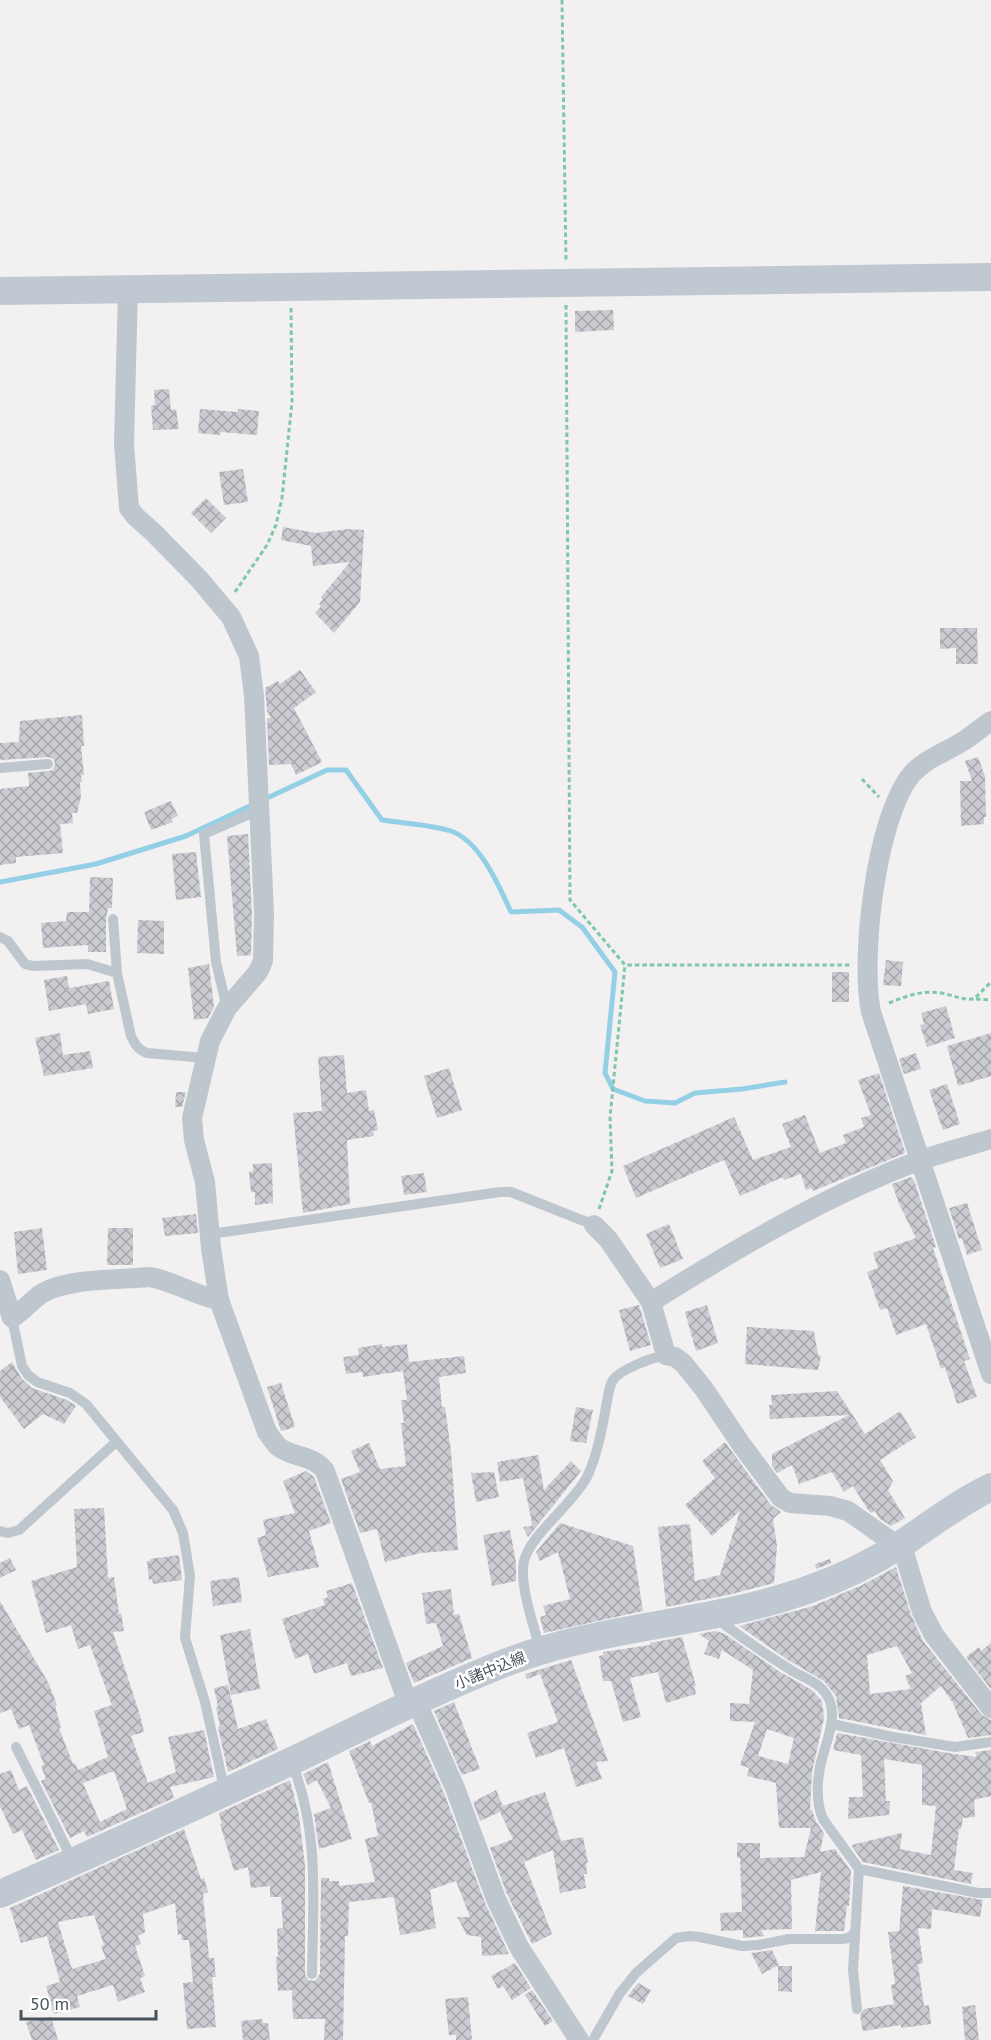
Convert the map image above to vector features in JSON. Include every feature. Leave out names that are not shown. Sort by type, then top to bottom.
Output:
[{"type":"main road","points":[[0,291],[991,277]]},
{"type":"main road","name":"小諸中込線","points":[[2,1887],[73,1861],[412,1703],[501,1665],[540,1651],[715,1614],[807,1590],[898,1546],[950,1510],[991,1487]]},
{"type":"street","points":[[128,289],[124,444],[129,508],[135,517],[153,532],[224,608],[249,656],[254,696],[264,913],[263,961],[258,972],[227,1008],[210,1041],[192,1118],[194,1140],[206,1182],[211,1248],[219,1300],[267,1432],[276,1446],[321,1464],[325,1471],[405,1695],[421,1713],[455,1788],[496,1899],[519,1947],[579,2040]]},
{"type":"street","points":[[991,721],[964,741],[927,760],[912,773],[902,788],[881,848],[867,949],[868,997],[871,1012],[991,1374]]},
{"type":"street","points":[[651,1302],[783,1224],[842,1195],[920,1161],[991,1138]]},
{"type":"street","points":[[594,1225],[608,1239],[651,1302],[666,1355],[675,1357],[683,1363],[704,1389],[781,1498],[790,1503],[830,1506],[848,1511],[898,1546],[905,1556],[922,1612],[934,1635],[991,1708]]},
{"type":"street","points":[[0,1280],[6,1321],[24,1310],[40,1294],[53,1287],[81,1282],[149,1276],[207,1298],[219,1300]]},
{"type":"lane","points":[[0,768],[48,764]]},
{"type":"lane","points":[[227,1008],[216,962],[204,834],[259,805]]},
{"type":"lane","points":[[113,919],[117,973],[130,1036],[140,1051],[205,1058]]},
{"type":"lane","points":[[0,937],[8,941],[25,964],[33,966],[87,964],[117,973]]},
{"type":"lane","points":[[211,1234],[500,1192],[511,1192],[594,1225]]},
{"type":"lane","points":[[6,1321],[22,1366],[28,1375],[37,1382],[70,1393],[86,1404],[173,1510],[183,1533],[190,1576],[185,1638],[205,1702],[225,1792]]},
{"type":"lane","points":[[540,1651],[523,1573],[524,1560],[529,1548],[578,1491],[587,1477],[614,1378],[654,1358],[666,1355]]},
{"type":"lane","points":[[0,1531],[8,1533],[19,1530],[116,1442]]},
{"type":"lane","points":[[715,1614],[717,1619],[725,1625],[821,1687],[826,1694],[832,1712],[832,1724],[819,1772],[820,1812],[859,1869],[853,1970],[857,2009]]},
{"type":"lane","points":[[832,1724],[955,1747],[991,1742]]},
{"type":"lane","points":[[16,1747],[73,1861]]},
{"type":"lane","points":[[290,1761],[301,1786],[313,1846],[312,1974]]},
{"type":"lane","points":[[859,1869],[978,1893],[991,1893]]},
{"type":"lane","points":[[593,2040],[620,1993],[636,1973],[676,1938],[700,1937],[742,1946],[789,1939],[842,1939],[849,1938],[854,1933]]},
{"type":"path","points":[[562,0],[570,900],[625,965],[610,1117],[612,1171],[594,1225]]},
{"type":"path","points":[[224,608],[267,545],[276,525],[280,507],[292,402],[291,286]]},
{"type":"path","points":[[625,965],[867,966]]},
{"type":"path","points":[[974,999],[991,982]]},
{"type":"path","points":[[871,1012],[890,1002],[926,992],[943,993],[962,1000],[991,1000]]},
{"type":"building","points":[[613,310],[614,330],[575,332],[575,311]]},
{"type":"building","points":[[169,389],[171,410],[176,409],[179,429],[153,430],[151,406],[155,405],[154,390]]},
{"type":"building","points":[[200,409],[259,411],[257,435],[198,433]]},
{"type":"building","points":[[243,469],[248,502],[224,505],[219,472]]},
{"type":"building","points":[[206,498],[226,518],[211,533],[191,513]]},
{"type":"building","points":[[283,527],[316,533],[348,529],[364,530],[360,602],[334,633],[315,613],[321,606],[319,604],[323,599],[321,597],[350,562],[313,566],[311,546],[281,540]]},
{"type":"building","points":[[940,628],[977,628],[978,664],[956,664],[956,648],[940,649]]},
{"type":"building","points":[[300,670],[316,692],[294,708],[322,762],[296,775],[291,764],[269,765],[267,718],[271,718],[267,711],[265,688],[278,681],[280,684]]},
{"type":"building","points":[[82,715],[84,746],[81,746],[84,775],[81,775],[82,782],[80,782],[81,797],[77,813],[72,813],[73,823],[60,824],[63,853],[16,857],[16,863],[0,865],[0,789],[29,786],[28,773],[53,770],[55,764],[54,759],[48,757],[0,760],[0,743],[19,742],[20,721]]},
{"type":"building","points":[[978,757],[985,776],[986,817],[984,817],[984,824],[961,826],[960,781],[972,781],[965,761]]},
{"type":"building","points":[[171,801],[178,816],[171,819],[173,822],[151,830],[144,812]]},
{"type":"building","points":[[248,834],[252,913],[251,955],[237,956],[227,836]]},
{"type":"building","points":[[196,852],[201,897],[176,900],[172,854]]},
{"type":"building","points":[[90,877],[113,878],[112,908],[108,908],[106,919],[106,952],[88,952],[88,945],[43,948],[41,923],[66,921],[67,912],[89,912]]},
{"type":"building","points":[[138,920],[164,921],[164,954],[137,953]]},
{"type":"building","points":[[886,960],[903,962],[901,986],[883,985]]},
{"type":"building","points":[[209,964],[214,1007],[208,1018],[194,1020],[188,968]]},
{"type":"building","points":[[832,972],[849,972],[849,1002],[832,1002]]},
{"type":"building","points":[[67,976],[69,988],[109,981],[114,1009],[88,1014],[86,1004],[49,1011],[44,980]]},
{"type":"building","points":[[946,1006],[955,1038],[927,1047],[920,1025],[924,1024],[921,1013]]},
{"type":"building","points":[[60,1033],[63,1055],[90,1051],[93,1068],[44,1076],[35,1038]]},
{"type":"building","points":[[991,1033],[991,1076],[958,1086],[947,1046]]},
{"type":"building","points":[[916,1053],[921,1069],[904,1074],[899,1059]]},
{"type":"building","points":[[344,1055],[347,1093],[366,1090],[369,1111],[374,1110],[378,1130],[373,1131],[374,1136],[347,1140],[350,1204],[303,1213],[293,1113],[322,1111],[318,1057]]},
{"type":"building","points":[[449,1068],[462,1110],[437,1118],[424,1076]]},
{"type":"building","points":[[879,1073],[905,1152],[903,1154],[813,1191],[811,1188],[806,1190],[801,1174],[784,1180],[783,1177],[740,1196],[724,1160],[636,1198],[623,1166],[734,1117],[753,1160],[791,1147],[782,1124],[805,1115],[820,1153],[846,1143],[843,1135],[864,1127],[861,1118],[871,1115],[858,1080]]},
{"type":"building","points":[[947,1084],[960,1124],[943,1130],[929,1090]]},
{"type":"building","points":[[176,1092],[186,1092],[182,1107],[175,1107]]},
{"type":"building","points":[[272,1163],[273,1203],[255,1205],[255,1192],[251,1192],[249,1172],[253,1171],[253,1164]]},
{"type":"building","points":[[424,1173],[427,1192],[404,1195],[401,1176]]},
{"type":"building","points":[[911,1177],[914,1180],[936,1247],[933,1248],[970,1359],[964,1361],[977,1397],[957,1404],[945,1367],[941,1369],[926,1324],[896,1335],[887,1308],[880,1310],[867,1272],[878,1268],[873,1253],[916,1238],[892,1184]]},
{"type":"building","points":[[967,1203],[982,1250],[967,1255],[949,1208]]},
{"type":"building","points":[[196,1214],[198,1233],[165,1236],[162,1218]]},
{"type":"building","points":[[669,1224],[683,1259],[660,1268],[646,1234]]},
{"type":"building","points":[[42,1228],[47,1270],[18,1274],[14,1232]]},
{"type":"building","points":[[108,1228],[133,1228],[133,1265],[107,1265]]},
{"type":"building","points":[[639,1305],[651,1345],[630,1351],[619,1310]]},
{"type":"building","points":[[707,1305],[718,1343],[696,1351],[685,1312]]},
{"type":"building","points":[[747,1327],[814,1331],[818,1355],[821,1356],[818,1370],[745,1364]]},
{"type":"building","points":[[382,1344],[382,1347],[407,1344],[409,1362],[464,1356],[466,1373],[439,1377],[442,1407],[445,1407],[451,1451],[458,1550],[421,1553],[385,1562],[377,1529],[360,1533],[341,1479],[360,1472],[351,1451],[369,1443],[380,1469],[406,1466],[401,1423],[404,1423],[401,1400],[407,1400],[403,1371],[363,1377],[362,1372],[346,1374],[343,1357],[359,1355],[358,1348]]},
{"type":"building","points":[[12,1362],[22,1379],[32,1388],[67,1400],[76,1406],[64,1424],[43,1414],[24,1429],[0,1397],[0,1371]]},
{"type":"building","points":[[281,1383],[295,1427],[281,1431],[267,1387]]},
{"type":"building","points":[[837,1391],[865,1434],[900,1411],[916,1437],[880,1460],[893,1481],[888,1490],[905,1518],[891,1526],[879,1518],[875,1511],[871,1513],[868,1510],[853,1486],[844,1492],[832,1472],[799,1484],[792,1465],[777,1473],[772,1466],[772,1454],[849,1415],[770,1419],[771,1395]]},
{"type":"building","points":[[576,1407],[593,1410],[586,1443],[570,1441]]},
{"type":"building","points":[[725,1442],[771,1505],[781,1512],[773,1519],[777,1546],[774,1583],[666,1607],[658,1527],[690,1524],[695,1581],[720,1575],[740,1511],[712,1536],[685,1505],[715,1478],[702,1461]]},
{"type":"building","points":[[538,1455],[544,1490],[571,1461],[581,1471],[528,1537],[523,1527],[531,1526],[532,1523],[523,1478],[500,1482],[497,1462]]},
{"type":"building","points":[[306,1471],[314,1477],[331,1523],[309,1531],[319,1567],[268,1577],[257,1538],[266,1535],[263,1520],[295,1513],[283,1481]]},
{"type":"building","points":[[494,1472],[499,1497],[476,1502],[471,1473]]},
{"type":"building","points":[[104,1508],[108,1578],[114,1577],[119,1614],[121,1613],[124,1631],[113,1632],[144,1732],[131,1736],[148,1783],[176,1772],[168,1737],[204,1730],[214,1777],[170,1787],[174,1798],[87,1837],[84,1831],[70,1838],[41,1781],[46,1779],[41,1766],[44,1765],[29,1725],[19,1729],[11,1709],[0,1713],[0,1601],[48,1682],[57,1705],[55,1706],[61,1727],[59,1728],[73,1764],[75,1763],[78,1770],[108,1757],[94,1711],[112,1705],[90,1645],[78,1649],[71,1625],[46,1633],[31,1581],[77,1567],[74,1509]],"holes":[[[114,1771],[127,1809],[100,1822],[83,1783]]]},
{"type":"building","points":[[560,1523],[633,1546],[643,1611],[544,1633],[540,1617],[546,1615],[543,1606],[570,1599],[558,1552],[540,1561],[536,1552]]},
{"type":"building","points":[[510,1530],[516,1563],[516,1581],[492,1586],[483,1535]]},
{"type":"building","points":[[179,1555],[182,1580],[153,1584],[152,1579],[149,1580],[147,1561]]},
{"type":"building","points":[[10,1558],[16,1570],[0,1578],[0,1563]]},
{"type":"building","points":[[830,1559],[831,1563],[816,1569],[815,1564]]},
{"type":"building","points":[[896,1567],[911,1615],[923,1641],[982,1715],[991,1720],[991,1735],[968,1738],[953,1703],[941,1686],[921,1703],[926,1735],[839,1718],[836,1696],[824,1681],[788,1660],[739,1626],[813,1606],[862,1585]],"holes":[[[897,1646],[912,1673],[905,1676],[911,1689],[870,1694],[867,1655]]]},
{"type":"building","points":[[239,1577],[242,1602],[213,1606],[210,1581]]},
{"type":"building","points":[[352,1583],[383,1668],[351,1676],[347,1663],[314,1674],[308,1654],[295,1659],[282,1619],[325,1605],[323,1599],[328,1597],[326,1591]]},
{"type":"building","points":[[451,1589],[454,1615],[459,1614],[472,1658],[414,1683],[406,1663],[443,1646],[436,1623],[426,1624],[422,1593]]},
{"type":"building","points":[[250,1629],[260,1689],[231,1695],[220,1635]]},
{"type":"building","points":[[715,1631],[725,1634],[780,1672],[812,1690],[822,1701],[824,1718],[812,1772],[810,1810],[824,1833],[820,1852],[835,1849],[851,1871],[849,1906],[847,1906],[844,1931],[815,1931],[821,1872],[791,1880],[792,1929],[761,1930],[764,1936],[743,1938],[743,1930],[721,1931],[720,1913],[742,1912],[740,1858],[737,1858],[737,1843],[760,1843],[760,1858],[804,1857],[811,1828],[779,1828],[776,1783],[747,1776],[749,1768],[740,1765],[755,1722],[730,1721],[730,1703],[749,1704],[753,1670],[722,1650],[719,1659],[704,1654],[709,1641],[699,1634]],"holes":[[[767,1729],[794,1738],[788,1764],[758,1756]]]},
{"type":"building","points":[[682,1637],[696,1686],[694,1686],[696,1694],[666,1703],[658,1672],[630,1678],[641,1717],[623,1722],[611,1681],[603,1681],[599,1656],[604,1655],[603,1652],[650,1645],[650,1643]]},
{"type":"building","points":[[991,1643],[991,1689],[966,1657],[979,1647],[981,1651]]},
{"type":"building","points":[[571,1660],[608,1761],[596,1762],[602,1779],[576,1787],[564,1748],[536,1758],[527,1733],[558,1722],[540,1674],[527,1679],[525,1674]]},
{"type":"building","points":[[228,1685],[238,1729],[266,1719],[278,1749],[228,1772],[218,1727],[220,1726],[214,1688]]},
{"type":"building","points":[[454,1702],[480,1769],[462,1775],[434,1711]]},
{"type":"building","points":[[413,1724],[444,1793],[485,1903],[509,1954],[482,1956],[481,1937],[467,1935],[457,1917],[470,1917],[456,1881],[430,1890],[436,1928],[418,1932],[400,1935],[394,1897],[349,1902],[348,1936],[345,1936],[343,2040],[324,2040],[325,2019],[293,2019],[292,1990],[278,1991],[276,1957],[278,1957],[277,1929],[283,1928],[281,1897],[270,1897],[270,1886],[251,1888],[248,1867],[234,1871],[219,1813],[290,1780],[299,1815],[305,1866],[305,1974],[308,1980],[315,1981],[320,1974],[321,1878],[339,1881],[339,1886],[375,1882],[365,1839],[378,1836],[371,1802],[369,1803],[349,1751],[370,1741],[372,1746]]},
{"type":"building","points":[[837,1733],[977,1757],[975,1752],[991,1750],[991,1796],[974,1800],[975,1817],[963,1818],[961,1829],[959,1829],[954,1870],[973,1873],[971,1884],[863,1862],[851,1845],[902,1833],[900,1849],[931,1855],[936,1806],[922,1805],[922,1765],[884,1759],[886,1801],[890,1801],[889,1815],[848,1819],[849,1797],[863,1797],[861,1755],[833,1750]]},
{"type":"building","points":[[328,1762],[352,1839],[319,1849],[314,1814],[331,1808],[317,1780],[308,1785],[303,1774]]},
{"type":"building","points":[[11,1770],[19,1790],[27,1786],[59,1850],[36,1860],[22,1830],[13,1834],[0,1806],[0,1774]]},
{"type":"building","points":[[496,1790],[503,1806],[545,1792],[561,1841],[583,1837],[588,1863],[586,1863],[587,1874],[584,1874],[586,1888],[560,1893],[553,1850],[524,1862],[552,1934],[532,1944],[507,1894],[490,1848],[513,1839],[500,1812],[480,1821],[473,1802]]},
{"type":"building","points":[[184,1829],[201,1879],[204,1878],[208,1892],[203,1894],[209,1958],[214,1958],[216,1977],[212,1977],[216,2027],[187,2029],[183,1983],[193,1982],[189,1940],[182,1940],[181,1934],[178,1935],[175,1903],[143,1914],[145,1932],[138,1936],[141,1944],[135,1946],[145,1976],[140,1978],[145,1992],[118,2002],[113,1985],[77,1996],[80,2007],[54,2014],[46,1986],[60,1982],[47,1936],[21,1943],[10,1908]],"holes":[[[94,1915],[104,1945],[101,1946],[106,1959],[72,1969],[58,1922]]]},
{"type":"building","points":[[903,1886],[983,1900],[980,1917],[932,1909],[931,1929],[918,1928],[923,1963],[918,1964],[924,2006],[929,2005],[931,2024],[901,2028],[901,2025],[863,2031],[860,2016],[864,2009],[894,2004],[891,1985],[895,1984],[888,1932],[899,1931]]},
{"type":"building","points":[[772,1950],[779,1965],[762,1974],[751,1953]]},
{"type":"building","points":[[515,1963],[531,1988],[512,2000],[503,1986],[498,1989],[491,1976]]},
{"type":"building","points":[[778,1966],[792,1966],[792,1992],[778,1991]]},
{"type":"building","points":[[638,1983],[651,1990],[643,2004],[628,1996]]},
{"type":"building","points":[[532,1990],[553,2021],[545,2026],[525,1995]]},
{"type":"building","points":[[468,1997],[472,2040],[456,2040],[456,2035],[449,2035],[445,1999]]},
{"type":"building","points":[[975,2005],[979,2040],[965,2040],[962,2007]]},
{"type":"building","points":[[51,2017],[58,2040],[32,2040],[26,2022]]},
{"type":"building","points":[[262,2019],[263,2023],[268,2023],[270,2040],[243,2040],[241,2021]]},
{"type":"waterway","points":[[263,800],[327,770],[346,770],[382,820],[444,829],[461,836],[471,844],[480,854],[511,912],[559,910],[582,927],[615,972],[605,1073],[613,1089],[645,1101],[675,1103],[695,1093],[785,1082]]},
{"type":"waterway","points":[[0,882],[96,864],[186,836],[254,804]]}]
